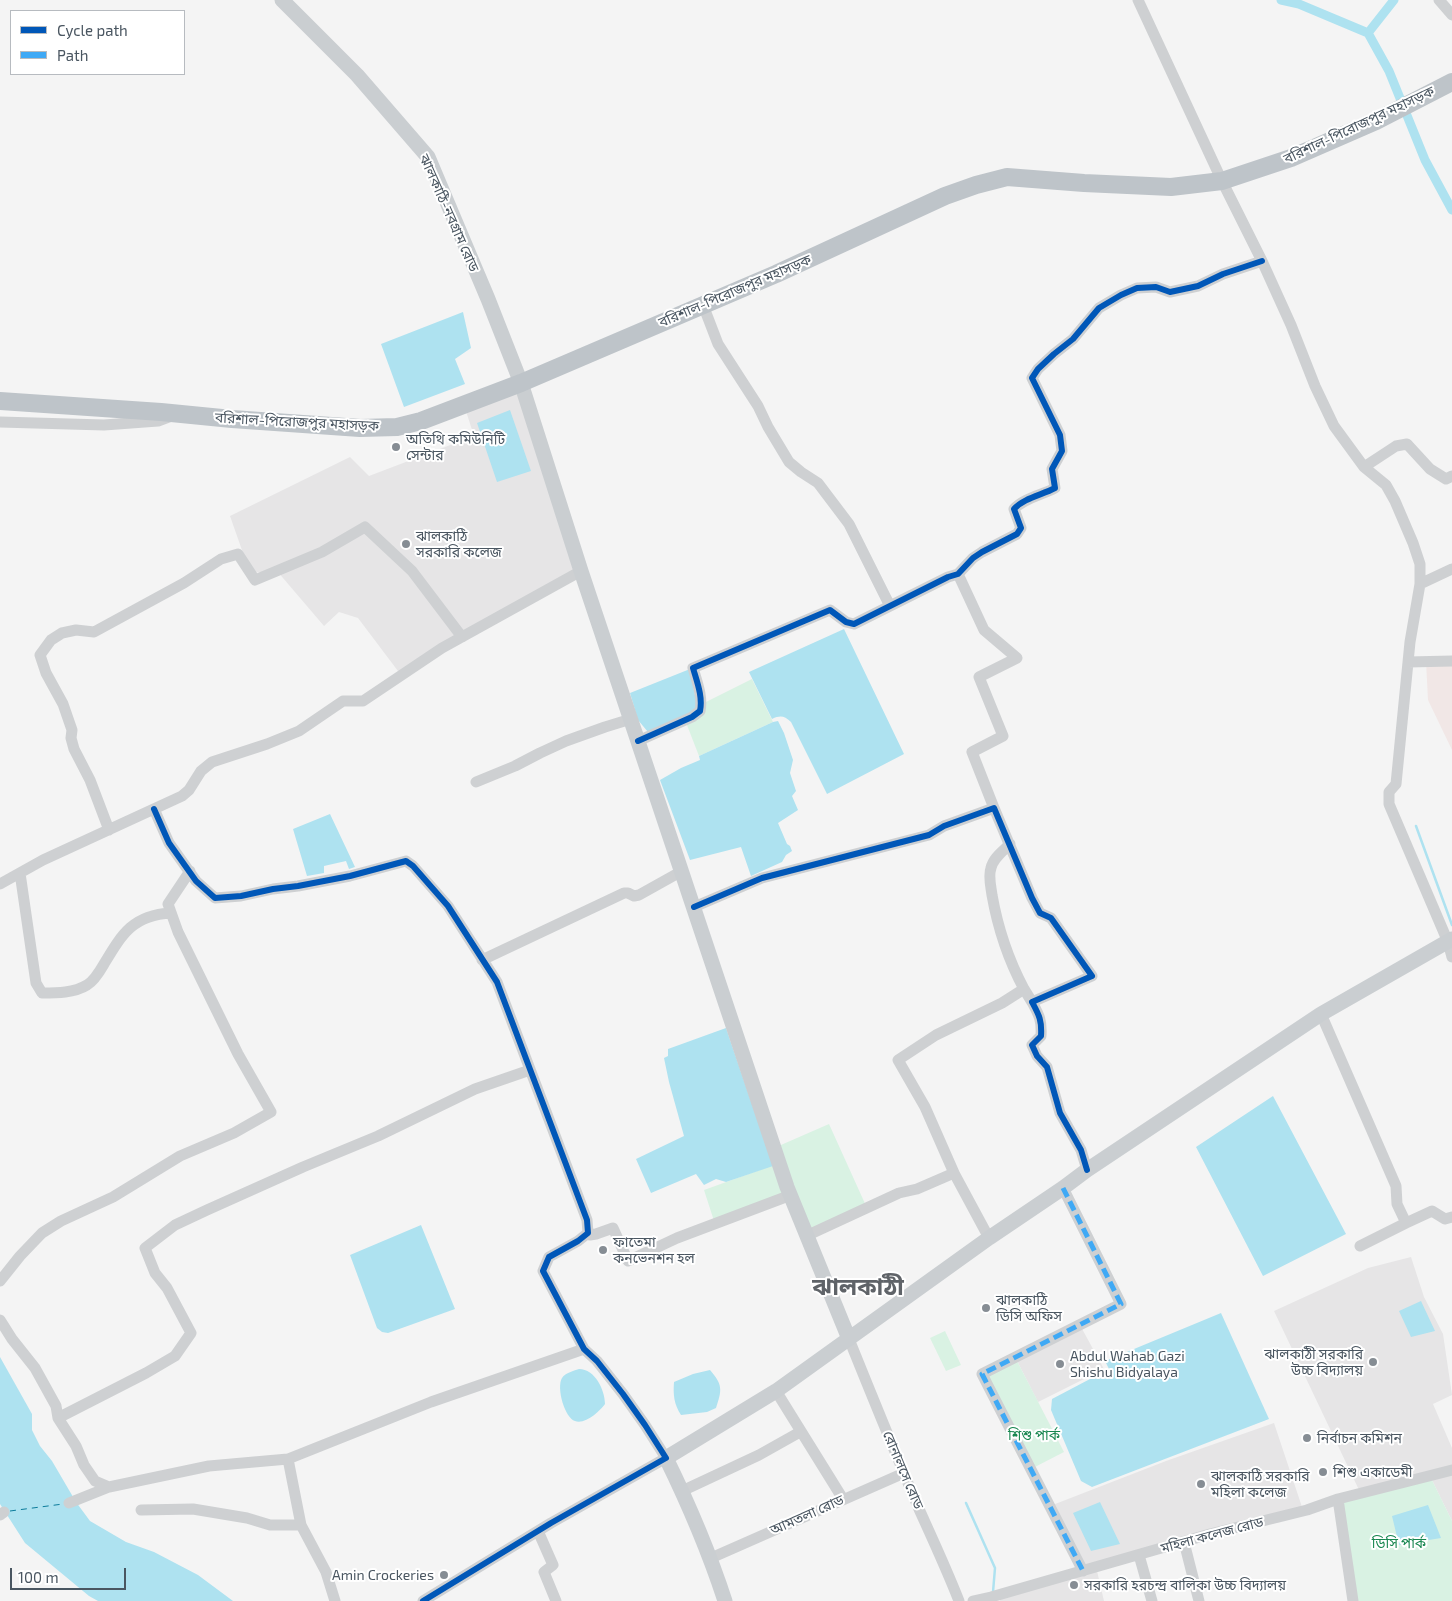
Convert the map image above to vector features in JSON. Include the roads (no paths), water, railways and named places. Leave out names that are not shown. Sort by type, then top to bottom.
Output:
[{"type":"highway","name":"বরিশাল-পিরোজপুর মহাসড়ক","points":[[0,401],[360,428],[397,427],[421,421],[520,383],[776,274],[976,184],[1007,177],[1170,187],[1222,181],[1291,158],[1376,121],[1452,82]]},
{"type":"main road","name":"ঝালকাঠি-নবগ্রাম রোড","points":[[282,0],[357,75],[428,158],[488,299],[520,383],[790,1195],[849,1339]]},
{"type":"main road","points":[[725,1601],[711,1558],[666,1458],[776,1391],[1087,1170],[1321,1014],[1450,941]]},
{"type":"street","points":[[1138,0],[1222,181],[1262,261],[1334,426],[1364,467],[1386,485],[1395,501],[1420,564],[1420,584],[1408,662],[1396,784],[1388,792],[1389,804],[1450,941],[1452,957]]},
{"type":"street","points":[[1439,0],[1452,15]]},
{"type":"street","points":[[638,741],[692,717],[700,711],[702,704],[693,668],[830,610],[846,622],[854,624],[948,576],[958,574],[973,558],[1017,534],[1020,528],[1014,509],[1018,504],[1055,488],[1052,469],[1062,451],[1060,435],[1032,378],[1038,370],[1073,339],[1100,308],[1121,295],[1137,288],[1156,287],[1170,292],[1198,286],[1223,274],[1262,261]]},
{"type":"street","points":[[703,305],[718,344],[758,406],[789,462],[818,483],[849,524],[890,606]]},
{"type":"street","points":[[0,422],[104,425],[158,421],[179,414]]},
{"type":"street","points":[[1364,467],[1396,446],[1408,444],[1430,469],[1446,479],[1452,476]]},
{"type":"street","points":[[109,830],[90,780],[74,749],[72,730],[63,704],[46,673],[40,654],[51,640],[62,633],[76,630],[94,632],[184,583],[221,559],[238,554],[254,580],[322,552],[365,527],[412,571],[462,637]]},
{"type":"street","points":[[1420,584],[1452,570]]},
{"type":"street","points":[[0,884],[43,860],[182,796],[189,790],[201,772],[212,762],[258,748],[299,731],[343,701],[362,701],[442,648],[581,571]]},
{"type":"street","points":[[958,574],[984,630],[1017,658],[979,677],[1003,736],[972,752],[1032,898],[1040,913],[1051,918],[1092,976],[1032,1002]]},
{"type":"street","points":[[1408,662],[1452,661]]},
{"type":"street","points":[[476,782],[516,766],[572,739],[604,726],[631,719]]},
{"type":"street","points":[[694,907],[762,878],[929,835],[944,826],[994,808]]},
{"type":"street","points":[[154,809],[169,843],[196,881],[215,898],[242,896],[350,876],[406,861],[413,866],[448,906],[497,982],[587,1220],[588,1233]]},
{"type":"street","points":[[1010,844],[999,854],[990,868],[990,885],[1002,942],[1011,966],[1040,1016],[1042,1023],[1041,1036],[1032,1045],[1037,1056],[1046,1067],[1060,1113],[1080,1150],[1087,1170]]},
{"type":"street","points":[[0,1280],[42,1233],[61,1221],[113,1197],[180,1156],[234,1133],[271,1112],[238,1054],[207,992],[178,932],[168,904],[190,871]]},
{"type":"street","points":[[482,960],[624,893],[634,896],[639,895],[682,871]]},
{"type":"street","points":[[20,872],[36,983],[42,993],[73,991],[89,985],[130,926],[145,919],[172,913]]},
{"type":"street","points":[[989,1238],[954,1173],[925,1107],[898,1060],[936,1034],[1002,1003],[1024,989]]},
{"type":"street","points":[[1321,1014],[1396,1186],[1397,1204],[1406,1223]]},
{"type":"street","points":[[58,1418],[175,1356],[191,1333],[167,1288],[155,1273],[145,1248],[175,1225],[295,1170],[378,1136],[475,1089],[530,1070]]},
{"type":"street","points":[[806,1236],[899,1194],[917,1189],[954,1173]]},
{"type":"street","points":[[1063,1188],[1121,1304],[982,1374],[1083,1571]]},
{"type":"street","points":[[588,1233],[590,1235],[596,1234],[612,1228],[628,1261],[677,1238],[790,1195]]},
{"type":"street","points":[[1360,1246],[1432,1211],[1445,1219],[1452,1217]]},
{"type":"street","points":[[423,1601],[538,1531],[666,1458],[623,1394],[597,1361],[584,1349],[543,1270],[549,1257],[578,1241],[588,1233]]},
{"type":"street","points":[[0,1320],[12,1340],[35,1368],[56,1406],[58,1418],[76,1446],[84,1466],[95,1481],[109,1487]]},
{"type":"street","name":"রোনালসে রোড","points":[[849,1339],[931,1537],[947,1567],[959,1601]]},
{"type":"street","points":[[69,1503],[109,1487],[209,1466],[288,1459],[431,1402],[584,1349]]},
{"type":"street","points":[[776,1391],[843,1499]]},
{"type":"street","points":[[682,1491],[759,1455],[800,1432]]},
{"type":"street","points":[[288,1459],[301,1525],[326,1572],[335,1601]]},
{"type":"street","name":"মহিলা কলেজ রোড","points":[[973,1601],[1452,1470]]},
{"type":"street","name":"আমতলা রোড","points":[[711,1558],[904,1473]]},
{"type":"street","points":[[1338,1500],[1353,1601]]},
{"type":"street","points":[[141,1510],[193,1509],[247,1518],[270,1525],[301,1525]]},
{"type":"street","points":[[538,1531],[553,1565],[544,1572],[556,1601]]},
{"type":"street","points":[[1184,1542],[1200,1601]]},
{"type":"street","points":[[1139,1555],[1152,1601]]},
{"type":"street","points":[[441,1590],[446,1601]]},
{"type":"water","points":[[463,312],[471,348],[455,359],[465,384],[404,407],[381,344]]},
{"type":"water","points":[[510,410],[531,471],[497,482],[477,423]]},
{"type":"water","points":[[844,629],[904,754],[827,794],[791,722],[782,717],[772,719],[749,672]]},
{"type":"water","points":[[690,669],[697,706],[694,711],[648,732],[638,720],[630,693]]},
{"type":"water","points":[[778,721],[793,760],[790,773],[796,791],[792,796],[798,810],[778,823],[792,851],[786,855],[782,862],[751,876],[741,847],[690,860],[660,780],[700,760],[699,756]]},
{"type":"water","points":[[330,814],[355,867],[349,869],[346,861],[324,866],[324,873],[307,876],[293,829]]},
{"type":"water","points":[[726,1028],[773,1166],[726,1182],[716,1179],[704,1185],[696,1174],[651,1193],[636,1159],[684,1136],[664,1058],[668,1056],[668,1049]]},
{"type":"water","points":[[1273,1096],[1346,1234],[1263,1276],[1196,1147]]},
{"type":"water","points":[[421,1225],[455,1309],[388,1333],[382,1332],[377,1328],[350,1255]]},
{"type":"water","points":[[1421,1301],[1435,1331],[1411,1337],[1399,1311]]},
{"type":"water","points":[[1221,1313],[1269,1419],[1092,1487],[1081,1481],[1051,1410],[1052,1399],[1109,1369],[1105,1361]]},
{"type":"water","points":[[0,1357],[32,1414],[32,1430],[40,1446],[52,1461],[76,1502],[90,1521],[126,1542],[154,1552],[198,1575],[233,1601],[98,1601],[89,1596],[25,1543],[0,1504]]},
{"type":"water","points":[[579,1369],[590,1372],[598,1381],[605,1398],[605,1404],[592,1417],[579,1422],[571,1419],[565,1409],[562,1402],[560,1383],[563,1376]]},
{"type":"water","points":[[710,1370],[720,1388],[716,1408],[707,1412],[681,1415],[674,1399],[674,1382],[693,1374]]},
{"type":"water","points":[[1100,1502],[1120,1544],[1091,1551],[1073,1513]]},
{"type":"water","points":[[1428,1505],[1441,1538],[1399,1545],[1392,1516]]},
{"type":"waterway","points":[[1281,0],[1299,4],[1368,33],[1389,71],[1425,160],[1452,210]]},
{"type":"waterway","points":[[1368,33],[1394,0]]},
{"type":"waterway","points":[[1416,826],[1452,925]]},
{"type":"waterway","points":[[966,1503],[995,1568],[993,1592]]},
{"type":"place","name":"অতিথি কমিউনিটি সেন্টার","points":[[396,447]]},
{"type":"place","name":"ঝালকাঠি সরকারি কলেজ","points":[[406,544]]},
{"type":"place","name":"ফাতেমা কনভেনশন হল","points":[[603,1250]]},
{"type":"place","name":"ঝালকাঠি ডিসি অফিস","points":[[986,1308]]},
{"type":"place","name":"ঝালকাঠী সরকারি উচ্চ বিদ্যালয়","points":[[1373,1362]]},
{"type":"place","name":"Abdul Wahab Gazi Shishu Bidyalaya","points":[[1060,1364]]},
{"type":"place","name":"নির্বাচন কমিশন","points":[[1307,1438]]},
{"type":"place","name":"শিশু একাডেমী","points":[[1323,1472]]},
{"type":"place","name":"ঝালকাঠি সরকারি মহিলা কলেজ","points":[[1201,1484]]},
{"type":"place","name":"Amin Crockeries","points":[[444,1575]]},
{"type":"place","name":"সরকারি হরচন্দ্র বালিকা উচ্চ বিদ্যালয়","points":[[1074,1585]]},
{"type":"district","name":"ঝালকাঠী","points":[[858,1287]]},
{"type":"park label","name":"শিশু পার্ক","points":[[1034,1435]]},
{"type":"park label","name":"ডিসি পার্ক","points":[[1399,1543]]}]
